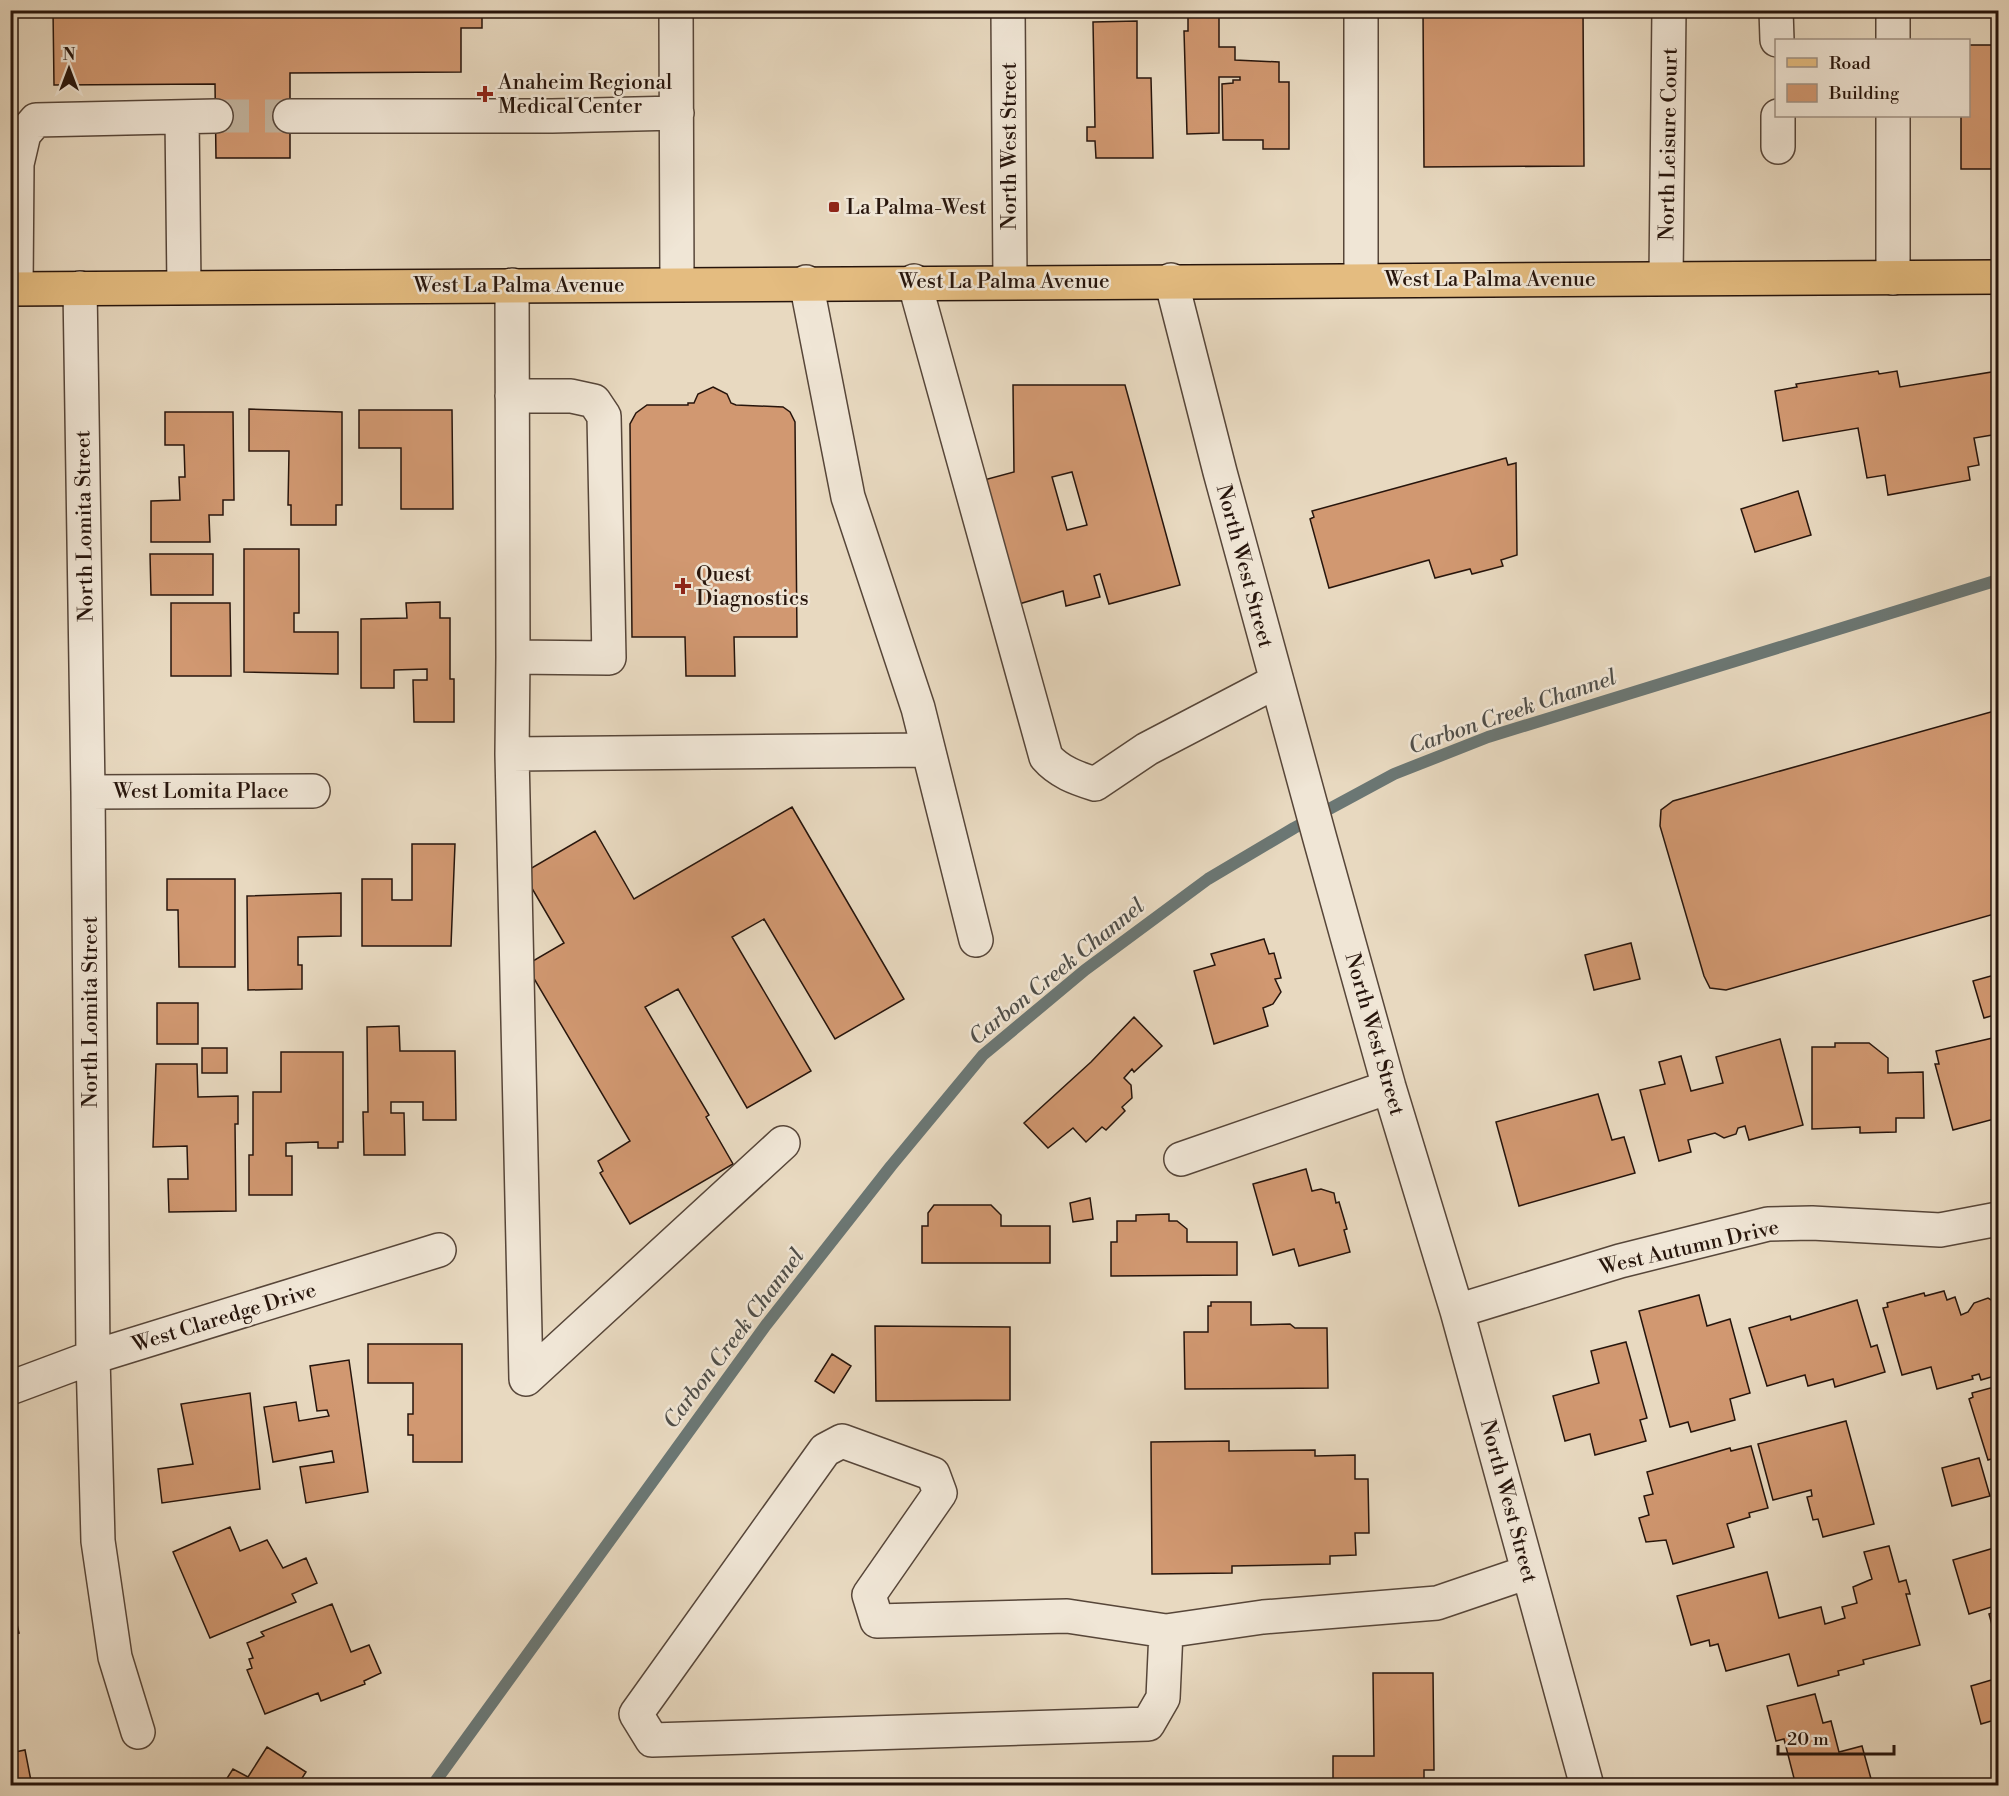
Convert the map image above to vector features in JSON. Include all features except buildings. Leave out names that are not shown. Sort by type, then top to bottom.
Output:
[{"type":"main road","name":"West La Palma Avenue","points":[[13,288],[914,281],[1998,277]]},
{"type":"street","points":[[676,10],[677,283]]},
{"type":"street","name":"North West Street","points":[[1008,10],[1010,281]]},
{"type":"street","points":[[1361,10],[1361,279]]},
{"type":"street","name":"North Leisure Court","points":[[1666,278],[1669,10]]},
{"type":"street","points":[[1776,10],[1777,39]]},
{"type":"street","points":[[1893,10],[1893,39]]},
{"type":"street","points":[[290,116],[552,116],[677,113]]},
{"type":"street","points":[[13,288],[17,164],[24,134],[36,120],[216,116]]},
{"type":"street","points":[[182,117],[184,287]]},
{"type":"street","points":[[1778,117],[1778,147]]},
{"type":"street","points":[[1893,117],[1893,278]]},
{"type":"street","name":"North West Street","points":[[1171,280],[1220,472],[1320,839],[1389,1087],[1456,1311],[1587,1785]]},
{"type":"street","points":[[914,281],[1046,757],[1054,766],[1066,774],[1095,783],[1147,749],[1277,681]]},
{"type":"street","points":[[806,282],[848,497],[918,708],[976,940]]},
{"type":"street","points":[[512,285],[512,754],[526,1379],[783,1143]]},
{"type":"street","name":"North Lomita Street","points":[[80,288],[88,792],[93,1357],[98,1541],[115,1657],[138,1732]]},
{"type":"street","points":[[512,396],[571,396],[594,401],[604,416],[609,658],[513,657]]},
{"type":"street","points":[[512,754],[928,750]]},
{"type":"street","name":"West Lomita Place","points":[[88,792],[313,790]]},
{"type":"street","points":[[1181,1159],[1389,1087]]},
{"type":"street","name":"West Autumn Drive","points":[[1456,1311],[1620,1261],[1768,1224],[1812,1223],[1940,1230],[1998,1219]]},
{"type":"street","name":"West Claredge Drive","points":[[10,1388],[93,1357],[439,1250]]},
{"type":"street","points":[[1166,1631],[1163,1698],[1148,1724],[652,1740],[636,1714],[825,1450],[842,1441],[933,1474],[940,1493],[869,1595],[877,1621],[1067,1616],[1166,1631],[1263,1617],[1437,1603],[1528,1572]]},
{"type":"waterway","name":"Carbon Creek Channel","points":[[432,1786],[766,1325],[891,1166],[983,1055],[1085,970],[1208,879],[1294,828],[1394,774],[1488,737],[1998,580]]},
{"type":"tunnel","points":[[216,116],[290,116]]},
{"type":"place","name":"Anaheim Regional Medical Center","points":[[485,94]]},
{"type":"place","name":"La Palma-West","points":[[834,207]]},
{"type":"place","name":"Quest Diagnostics","points":[[683,586]]}]
